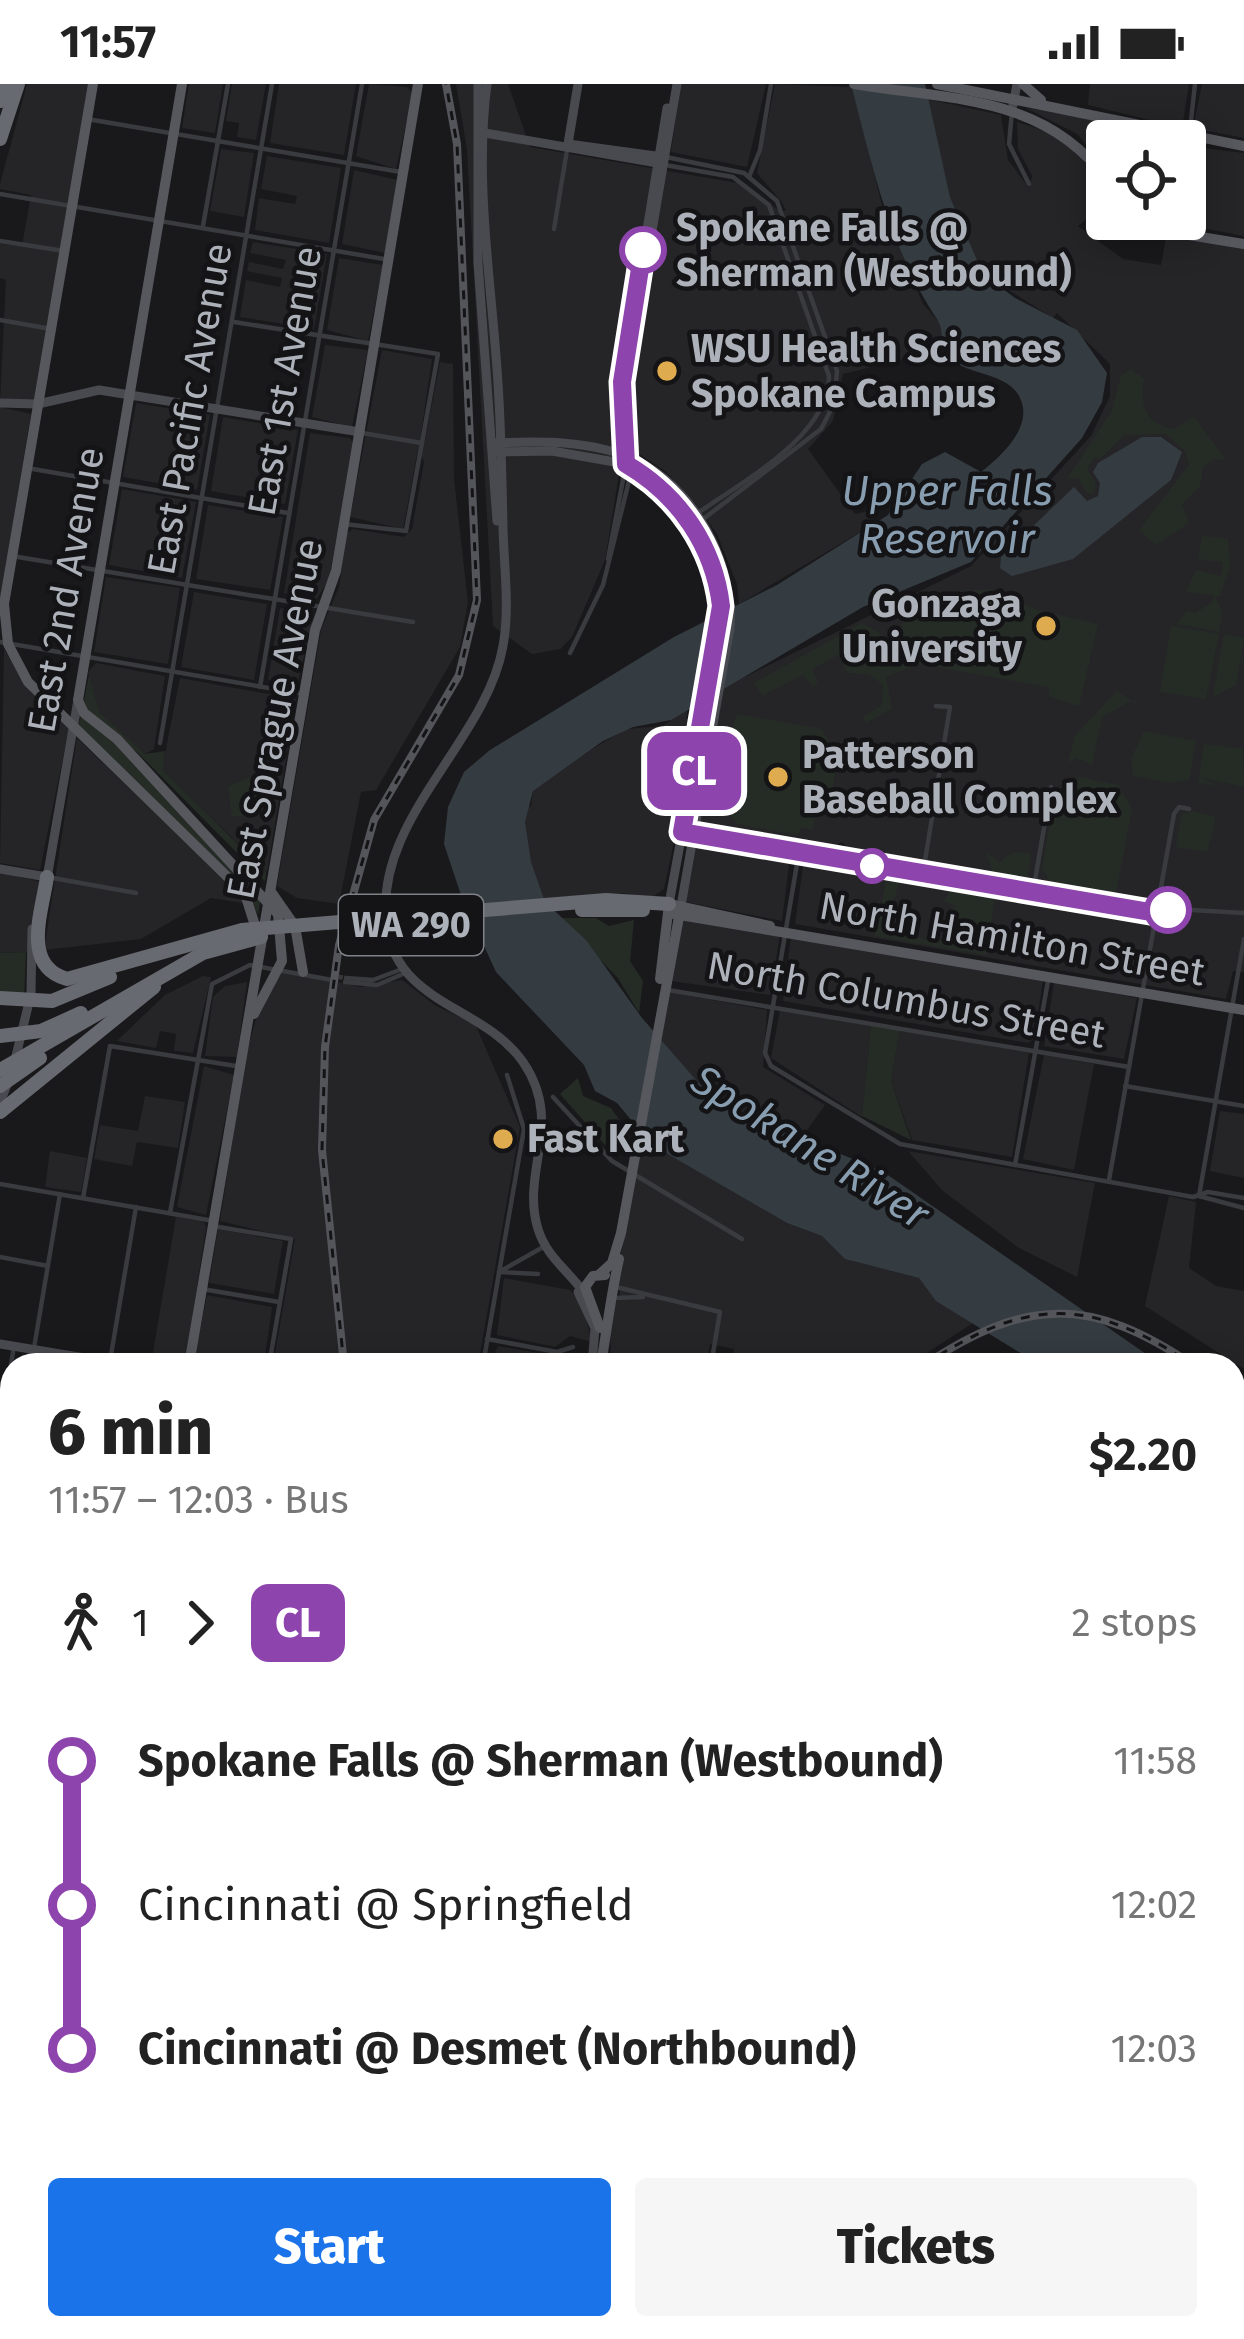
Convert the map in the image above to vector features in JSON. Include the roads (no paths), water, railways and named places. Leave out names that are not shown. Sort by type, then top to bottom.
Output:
[{"type":"highway","points":[[0,101],[4,84]]},
{"type":"highway","points":[[0,140],[17,84]]},
{"type":"highway","points":[[47,877],[38,946],[49,972],[67,979],[216,936]]},
{"type":"highway","name":"WA 290","points":[[216,936],[578,906],[674,909]]},
{"type":"highway","name":"WA 290","points":[[181,964],[243,934]]},
{"type":"highway","points":[[1,1036],[41,1031],[216,936]]},
{"type":"highway","points":[[6,1000],[42,1003],[72,995],[130,964]]},
{"type":"highway","points":[[0,1086],[32,1059],[181,964]]},
{"type":"highway","points":[[0,1112],[181,964]]},
{"type":"highway","points":[[0,1070],[32,1059]]},
{"type":"main road","points":[[93,84],[4,604],[4,643],[28,682],[245,894],[260,957]]},
{"type":"main road","name":"East 2nd Avenue","points":[[78,700],[182,84]]},
{"type":"main road","points":[[854,84],[940,98],[1017,94],[1086,156]]},
{"type":"main road","points":[[939,84],[1017,94],[1118,120]]},
{"type":"main road","name":"East Sprague Avenue","points":[[191,1353],[304,694],[344,524],[415,85]]},
{"type":"main road","points":[[1206,139],[1244,146]]},
{"type":"main road","points":[[1206,233],[1244,244]]},
{"type":"main road","points":[[78,700],[84,713],[113,734],[278,914],[282,961],[245,1033]]},
{"type":"main road","points":[[220,848],[283,906],[297,934],[303,972]]},
{"type":"main road","points":[[657,1020],[668,985],[674,909]]},
{"type":"main road","points":[[599,1353],[614,1293],[674,909]]},
{"type":"main road","name":"North Hamilton Street","points":[[674,909],[1238,1009]]},
{"type":"main road","points":[[598,1353],[599,1326],[587,1297],[597,1275],[610,1266],[621,1233]]},
{"type":"main road","points":[[597,1275],[614,1293]]},
{"type":"main road","points":[[587,1297],[600,1305],[614,1293]]},
{"type":"street","points":[[202,228],[228,84]]},
{"type":"street","name":"East Pacific Avenue","points":[[160,743],[272,84]]},
{"type":"street","name":"East 1st Avenue","points":[[260,687],[362,84]]},
{"type":"street","points":[[482,84],[478,132],[498,447],[500,620],[484,693],[398,852],[385,914],[404,971],[430,997],[498,1034],[528,1070],[542,1114],[534,1204],[545,1246],[594,1322],[596,1353]]},
{"type":"street","points":[[554,229],[578,84]]},
{"type":"street","points":[[570,653],[608,570],[630,462],[629,366],[674,84]]},
{"type":"street","points":[[747,180],[760,150],[771,84]]},
{"type":"street","points":[[1192,120],[1196,84]]},
{"type":"street","points":[[1017,94],[1009,144],[1029,184]]},
{"type":"street","points":[[87,119],[404,172]]},
{"type":"street","points":[[478,132],[662,160],[747,180],[782,207],[790,249]]},
{"type":"street","points":[[694,521],[753,482],[826,422],[837,386],[835,363],[774,212],[747,180]]},
{"type":"street","points":[[0,194],[389,260]]},
{"type":"street","points":[[774,212],[782,207]]},
{"type":"street","points":[[0,241],[64,251]]},
{"type":"street","points":[[0,320],[51,328]]},
{"type":"street","points":[[232,322],[438,354],[404,533],[344,524]]},
{"type":"street","points":[[0,403],[38,404],[86,389],[422,443]]},
{"type":"street","points":[[694,521],[746,477],[796,446]]},
{"type":"street","points":[[498,447],[630,462],[694,521],[724,589],[730,628],[674,909]]},
{"type":"street","points":[[27,468],[290,513]]},
{"type":"street","points":[[746,477],[753,482]]},
{"type":"street","points":[[12,556],[413,622]]},
{"type":"street","points":[[0,628],[4,604]]},
{"type":"street","points":[[4,643],[304,694]]},
{"type":"street","name":"East 2nd Avenue","points":[[0,1103],[29,1011],[33,928],[47,877],[78,700]]},
{"type":"street","points":[[923,873],[950,707],[936,706]]},
{"type":"street","points":[[1033,892],[1051,787]]},
{"type":"street","points":[[1108,1182],[1175,811],[1189,808]]},
{"type":"street","points":[[687,833],[1156,911],[1244,913]]},
{"type":"street","points":[[799,852],[766,1061],[900,1144],[1244,1208]]},
{"type":"street","points":[[0,868],[136,893]]},
{"type":"street","points":[[1199,1196],[1238,1009],[1244,939]]},
{"type":"street","points":[[170,1213],[216,980],[260,957],[332,978]]},
{"type":"street","points":[[346,980],[373,980],[404,971]]},
{"type":"street","points":[[1015,1165],[1048,975]]},
{"type":"street","name":"North Columbus Street","points":[[668,985],[1129,1067]]},
{"type":"street","points":[[83,1198],[110,1046],[240,1066]]},
{"type":"street","points":[[485,1353],[524,1125],[507,1075]]},
{"type":"street","name":"North Columbus Street","points":[[1125,1086],[1244,1106]]},
{"type":"street","points":[[553,1096],[603,1153],[742,1239]]},
{"type":"street","points":[[0,1184],[291,1239],[270,1353]]},
{"type":"street","points":[[1199,1196],[1208,1192],[1244,1198]]},
{"type":"street","points":[[34,1349],[60,1194]]},
{"type":"street","points":[[106,1353],[136,1207]]},
{"type":"street","points":[[499,1272],[545,1246]]},
{"type":"street","points":[[0,1258],[48,1266]]},
{"type":"street","points":[[557,1264],[580,1276],[597,1275]]},
{"type":"street","points":[[557,1264],[587,1297]]},
{"type":"street","points":[[499,1272],[538,1274]]},
{"type":"street","points":[[202,1289],[279,1302]]},
{"type":"street","points":[[614,1293],[720,1312],[713,1353]]},
{"type":"street","points":[[487,1340],[557,1352],[573,1347]]},
{"type":"street","points":[[0,1344],[56,1353]]},
{"type":"street","points":[[13,1353],[14,1346]]},
{"type":"water","name":"Upper Falls Reservoir","points":[[851,84],[925,84],[950,197],[983,274],[1015,298],[1077,330],[1107,373],[1102,402],[1082,438],[971,562],[863,607],[671,720],[633,727],[603,741],[533,791],[525,822],[531,862],[545,902],[586,940],[642,1018],[716,1103],[882,1171],[1145,1353],[1020,1353],[936,1301],[919,1278],[845,1259],[822,1236],[787,1223],[652,1145],[617,1103],[595,1091],[584,1065],[496,972],[462,898],[444,844],[448,807],[464,772],[490,750],[674,637],[777,585],[888,515],[922,464],[945,452],[981,472],[1018,433],[1023,413],[1017,392],[954,362],[947,354],[939,323],[907,264],[884,206]]},
{"type":"water","points":[[1142,437],[1161,437],[1182,452],[1171,480],[1073,559],[1012,576],[1000,568],[1001,557],[1074,487],[1087,501],[1098,496],[1100,483],[1093,472],[1098,463]]},
{"type":"tunnel","points":[[332,976],[346,978]]},
{"type":"railway","points":[[343,1353],[322,1150],[325,1047],[339,945],[374,820],[459,675],[477,600],[457,144],[446,84]]},
{"type":"railway","points":[[944,1353],[995,1327],[1058,1314],[1122,1326],[1174,1353]]},
{"type":"place","name":"Spokane Falls @ Sherman (Westbound)","points":[[643,250]]},
{"type":"place","name":"WSU Health Sciences Spokane Campus","points":[[667,371]]},
{"type":"place","name":"Gonzaga University","points":[[1046,626]]},
{"type":"place","name":"Patterson Baseball Complex","points":[[778,777]]},
{"type":"place","name":"Fast Kart","points":[[503,1139]]},
{"type":"water label","name":"Spokane River","points":[[810,1147]]}]
